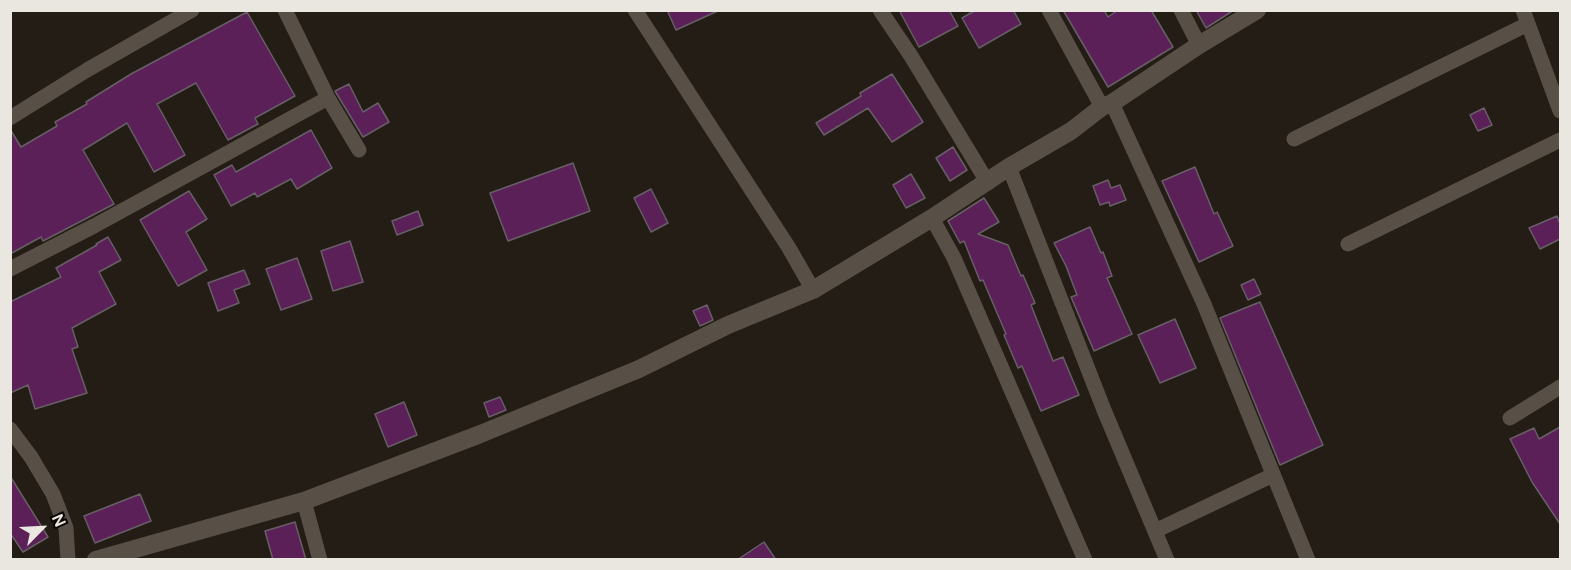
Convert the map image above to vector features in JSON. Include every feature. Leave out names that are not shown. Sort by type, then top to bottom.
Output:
[{"type":"main road","points":[[96,560],[304,501],[478,435],[629,373],[728,325],[813,290],[988,183],[1009,167],[1071,131],[1199,45],[1257,10]]},
{"type":"street","points":[[10,118],[87,70],[192,10]]},
{"type":"street","points":[[285,10],[328,98],[359,150]]},
{"type":"street","points":[[635,10],[789,248],[813,290]]},
{"type":"street","points":[[880,10],[911,56],[988,183]]},
{"type":"street","points":[[1049,10],[1107,105],[1204,304],[1308,560]]},
{"type":"street","points":[[1181,10],[1199,45]]},
{"type":"street","points":[[1294,139],[1525,17],[1560,111]]},
{"type":"street","points":[[10,269],[94,226],[328,98]]},
{"type":"street","points":[[1348,244],[1560,140]]},
{"type":"street","points":[[1009,167],[1104,410],[1167,560]]},
{"type":"street","points":[[932,218],[954,258],[1085,560]]},
{"type":"street","points":[[1509,418],[1560,387]]},
{"type":"street","points":[[10,429],[31,457],[53,494],[66,528],[68,560]]},
{"type":"street","points":[[1155,531],[1273,475]]},
{"type":"street","points":[[304,501],[320,560]]},
{"type":"building","points":[[667,10],[720,10],[676,30]]},
{"type":"building","points":[[899,10],[949,10],[958,26],[919,47]]},
{"type":"building","points":[[976,10],[1013,10],[1021,24],[979,48],[962,18]]},
{"type":"building","points":[[1063,10],[1104,10],[1108,17],[1118,10],[1151,10],[1173,47],[1108,87]]},
{"type":"building","points":[[1196,10],[1234,10],[1206,28]]},
{"type":"building","points":[[247,12],[295,96],[255,118],[258,124],[228,140],[196,83],[157,104],[185,155],[154,172],[127,123],[83,150],[114,204],[43,241],[41,237],[10,254],[10,129],[21,147],[57,126],[55,122],[87,104],[86,102],[131,74]]},
{"type":"building","points":[[892,74],[923,122],[892,142],[868,108],[824,135],[816,123]]},
{"type":"building","points":[[349,84],[363,112],[378,103],[389,122],[363,137],[335,91]]},
{"type":"building","points":[[1484,108],[1492,125],[1478,131],[1470,115]]},
{"type":"building","points":[[311,130],[332,168],[297,189],[291,179],[257,197],[255,193],[231,206],[214,175],[232,165],[236,172]]},
{"type":"building","points":[[953,147],[967,170],[950,181],[936,158]]},
{"type":"building","points":[[573,163],[590,211],[508,241],[490,193]]},
{"type":"building","points":[[1195,167],[1214,214],[1217,212],[1233,246],[1199,262],[1162,181]]},
{"type":"building","points":[[911,174],[925,198],[906,208],[893,185]]},
{"type":"building","points":[[1108,180],[1111,188],[1120,185],[1126,200],[1110,206],[1109,202],[1100,205],[1093,186]]},
{"type":"building","points":[[651,189],[668,223],[651,232],[634,198]]},
{"type":"building","points":[[189,191],[207,219],[186,232],[207,270],[178,286],[140,220]]},
{"type":"building","points":[[984,198],[999,222],[978,234],[1008,245],[1035,303],[1031,305],[1053,361],[1063,357],[1079,395],[1041,411],[1022,366],[1018,368],[1004,335],[1006,334],[983,280],[980,281],[964,241],[960,243],[948,221]]},
{"type":"building","points":[[418,211],[423,225],[397,235],[392,221]]},
{"type":"building","points":[[1557,216],[1560,224],[1560,239],[1540,249],[1529,228]]},
{"type":"building","points":[[1090,227],[1101,253],[1103,252],[1112,276],[1107,278],[1132,334],[1094,351],[1071,297],[1077,295],[1054,243]]},
{"type":"building","points":[[108,237],[121,260],[99,272],[116,304],[72,328],[78,347],[72,349],[87,393],[35,409],[28,385],[10,393],[10,302],[61,277],[56,268]]},
{"type":"building","points":[[350,241],[363,282],[333,291],[321,251]]},
{"type":"building","points":[[297,258],[312,299],[281,310],[266,269]]},
{"type":"building","points":[[244,270],[250,284],[234,290],[239,303],[218,311],[208,283]]},
{"type":"building","points":[[1254,279],[1261,294],[1248,300],[1241,285]]},
{"type":"building","points":[[1260,302],[1323,445],[1280,465],[1220,318]]},
{"type":"building","points":[[707,305],[713,320],[700,326],[693,311]]},
{"type":"building","points":[[1175,319],[1196,368],[1160,383],[1138,335]]},
{"type":"building","points":[[500,397],[506,410],[489,417],[484,403]]},
{"type":"building","points":[[404,402],[417,435],[388,447],[375,414]]},
{"type":"building","points":[[1560,427],[1560,524],[1532,482],[1510,439],[1534,428],[1539,439]]},
{"type":"building","points":[[10,476],[48,537],[23,552],[10,533]]},
{"type":"building","points":[[140,494],[151,521],[95,543],[84,516]]},
{"type":"building","points":[[295,522],[306,560],[273,560],[265,531]]},
{"type":"building","points":[[764,542],[776,560],[737,560]]}]
